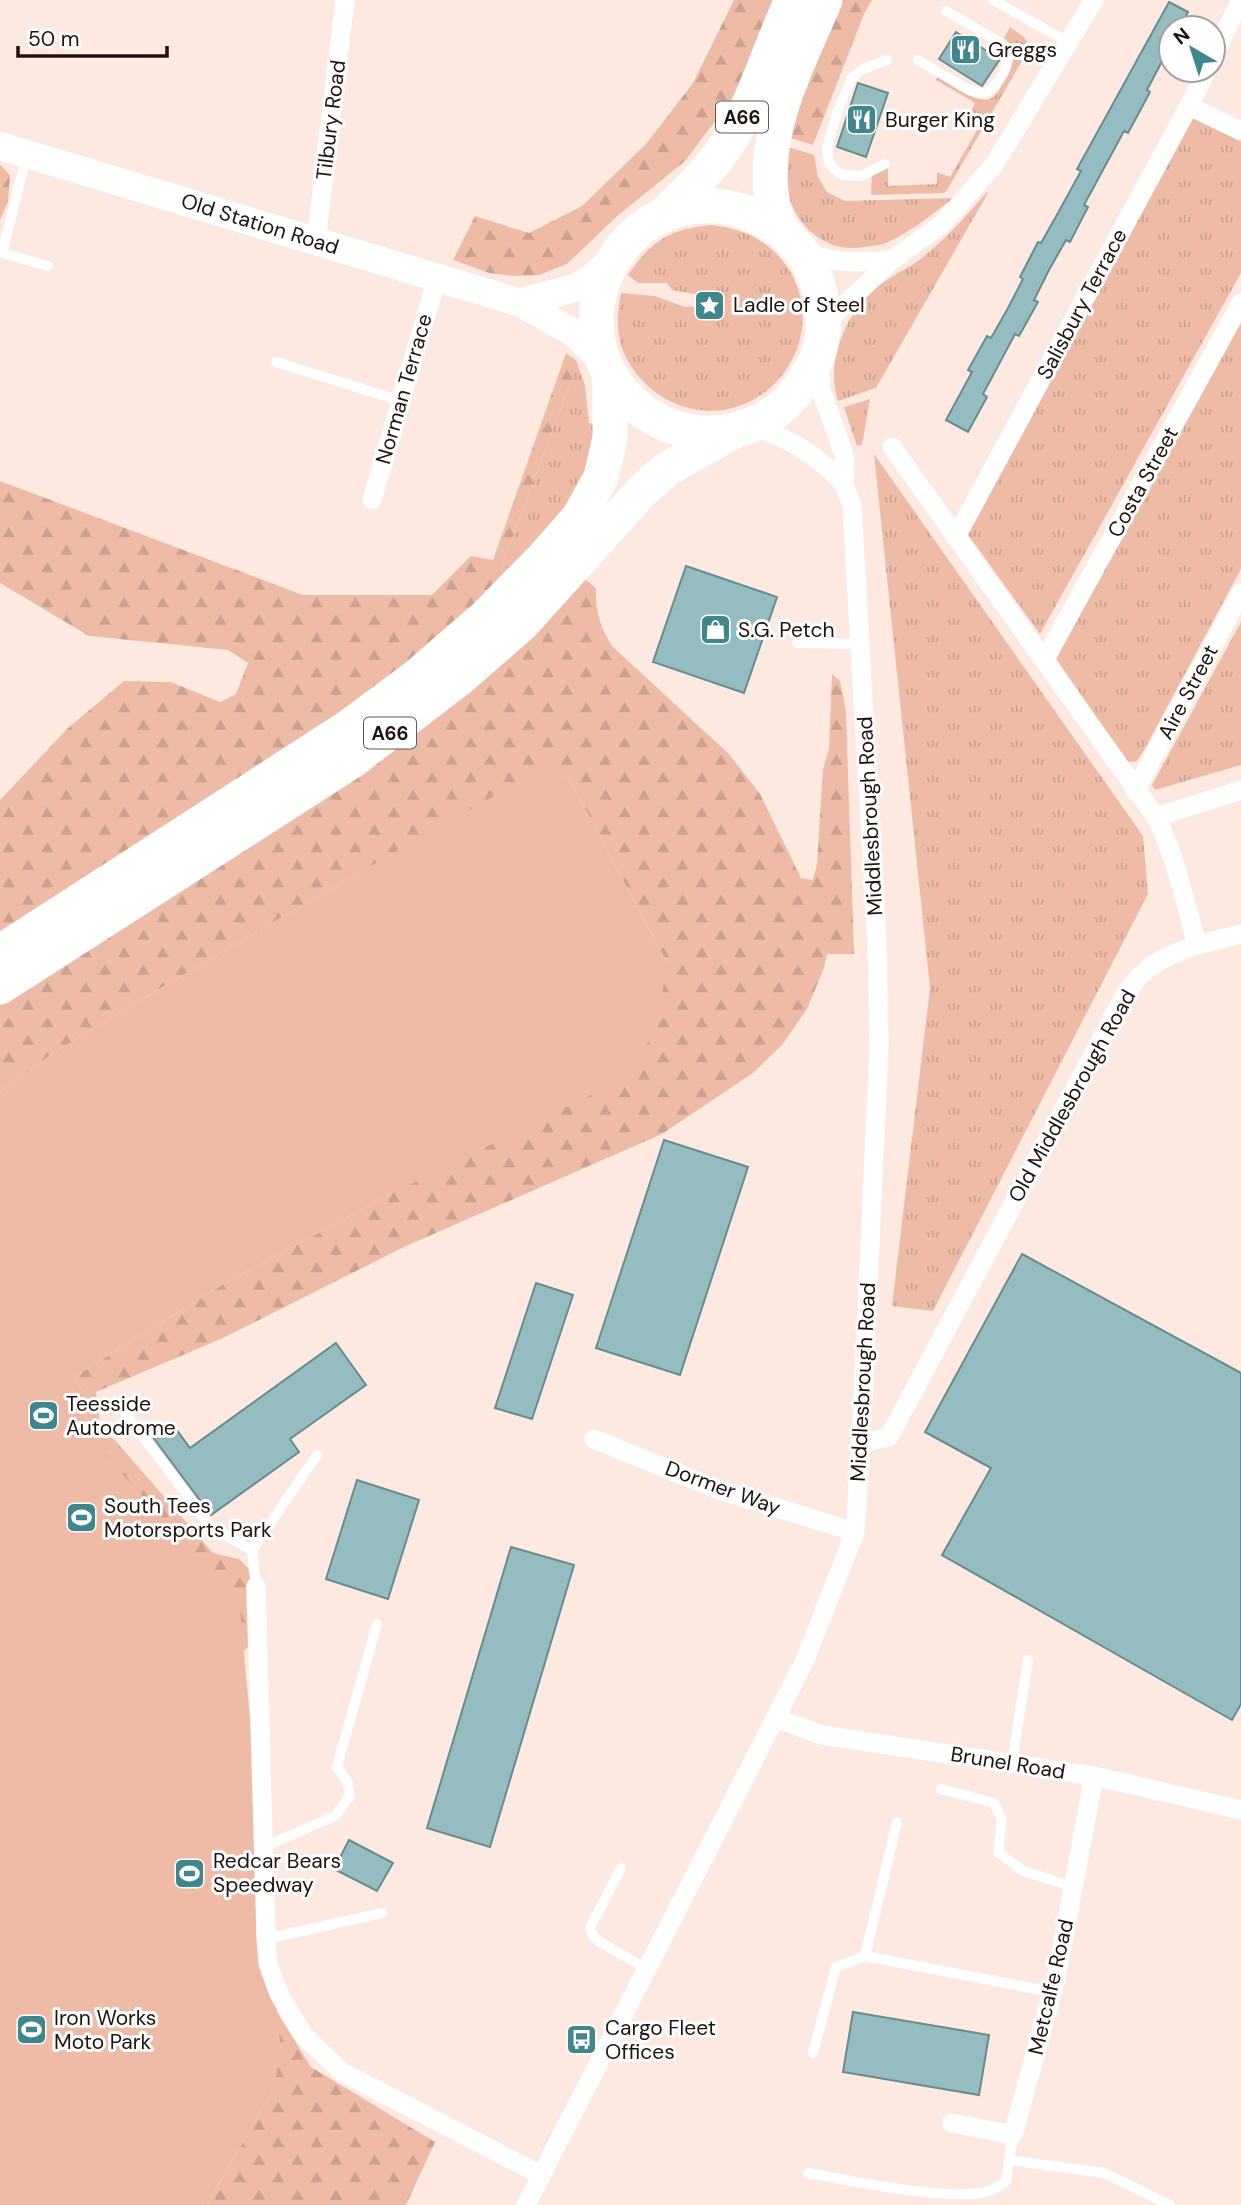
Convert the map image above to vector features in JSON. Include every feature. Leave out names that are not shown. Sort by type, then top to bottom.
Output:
[{"type":"highway","name":"A66","points":[[663,216],[727,145],[750,104],[777,31],[792,0]]},
{"type":"highway","name":"A66","points":[[0,987],[352,761],[406,721],[522,624],[643,490],[667,469],[765,419],[789,402],[807,379],[821,339],[821,296],[813,272],[792,242],[773,206],[770,163],[782,104],[825,0]]},
{"type":"highway","name":"A66","points":[[0,952],[347,728],[417,676],[485,617],[543,558],[579,517],[601,477],[610,438],[606,368],[596,335],[596,308],[602,282],[614,258],[635,233],[663,216],[694,207],[725,207],[756,216],[792,242]]},
{"type":"highway","name":"A66","points":[[606,368],[628,399],[651,418],[678,430],[708,434],[744,428]]},
{"type":"main road","name":"Old Station Road","points":[[0,146],[521,303],[574,333],[606,368]]},
{"type":"main road","points":[[521,303],[574,288],[598,273],[614,258]]},
{"type":"street","name":"Tilbury Road","points":[[316,241],[345,0]]},
{"type":"street","points":[[821,339],[892,260],[942,224],[994,166],[1094,0]]},
{"type":"street","points":[[1227,28],[1241,0]]},
{"type":"street","name":"Salisbury Terrace","points":[[956,537],[1200,84]]},
{"type":"street","points":[[1189,106],[1241,131]]},
{"type":"street","points":[[792,242],[832,261],[848,263],[892,260]]},
{"type":"street","name":"Norman Terrace","points":[[372,500],[437,278]]},
{"type":"street","name":"Costa Street","points":[[1044,661],[1241,303]]},
{"type":"street","name":"Middlesbrough Road","points":[[526,2205],[805,1660],[855,1532],[879,1045],[877,944],[852,506],[844,484],[844,455],[821,390],[821,339]]},
{"type":"street","points":[[744,428],[785,438],[806,449],[844,484]]},
{"type":"street","points":[[892,447],[1156,817],[1175,865],[1197,944]]},
{"type":"street","name":"Aire Street","points":[[1135,791],[1241,593]]},
{"type":"street","points":[[1156,817],[1241,790]]},
{"type":"street","name":"Old Middlesbrough Road","points":[[861,1443],[889,1437],[1127,991],[1142,973],[1160,958],[1197,944],[1241,934]]},
{"type":"street","name":"Dormer Way","points":[[594,1439],[719,1490],[855,1532]]},
{"type":"street","points":[[256,1586],[266,1939],[268,1964],[279,1994],[304,2036],[342,2072],[541,2175]]},
{"type":"street","name":"Brunel Road","points":[[775,1718],[822,1735],[1094,1776],[1241,1810]]},
{"type":"street","name":"Metcalfe Road","points":[[1013,2135],[1052,1992],[1094,1776]]},
{"type":"street","points":[[953,2123],[1013,2135]]},
{"type":"lane","points":[[993,0],[1068,43]]},
{"type":"lane","points":[[918,60],[969,90],[984,93],[996,86],[1008,63],[1007,51],[996,40],[946,11]]},
{"type":"lane","points":[[885,164],[861,176],[843,176],[829,163],[827,148],[838,110],[852,78],[863,69],[887,60]]},
{"type":"lane","points":[[27,154],[1,258],[48,266]]},
{"type":"lane","points":[[276,362],[401,401]]},
{"type":"lane","points":[[797,643],[861,644]]},
{"type":"lane","points":[[125,1413],[212,1528],[252,1550]]},
{"type":"lane","points":[[256,1586],[252,1550],[317,1455]]},
{"type":"lane","points":[[263,1847],[335,1816],[350,1796],[347,1782],[337,1767],[377,1624]]},
{"type":"lane","points":[[1012,1764],[1028,1660]]},
{"type":"lane","points":[[941,1789],[994,1802],[1002,1820],[998,1852],[1023,1871],[1074,1887]]},
{"type":"lane","points":[[865,1956],[897,1822]]},
{"type":"lane","points":[[621,1868],[590,1928],[593,1936],[600,1942],[647,1969]]},
{"type":"lane","points":[[266,1939],[382,1913]]},
{"type":"lane","points":[[813,2053],[836,1967],[865,1956],[1052,1992]]},
{"type":"lane","points":[[808,2173],[917,2190],[967,2194],[991,2191],[1006,2182],[1013,2135]]},
{"type":"lane","points":[[1009,2160],[1104,2174],[1170,2205]]},
{"type":"green space","points":[[734,0],[779,0],[729,113],[722,112],[685,161],[616,217],[567,264],[539,275],[514,276],[489,273],[453,260],[475,216],[529,233],[582,206],[646,144],[693,83]]},
{"type":"green space","points":[[838,0],[872,0],[864,14],[813,145],[787,137]]},
{"type":"green space","points":[[1010,27],[1024,37],[1030,47],[947,190],[944,193],[871,195],[872,174],[888,168],[888,186],[937,184],[937,172],[950,177],[980,125],[968,118],[975,103],[936,80],[938,77],[976,98],[989,99],[994,96],[1013,60],[1012,48],[1004,38]]},
{"type":"green space","points":[[1192,117],[1241,138],[1241,273],[1040,634],[966,532]]},
{"type":"green space","points":[[785,146],[814,155],[818,177],[827,192],[845,201],[954,198],[913,228],[886,243],[851,248],[838,246],[816,236],[799,218],[793,207],[786,183]]},
{"type":"green space","points":[[0,165],[10,175],[8,202],[0,220]]},
{"type":"green space","points":[[987,192],[876,388],[838,401],[834,368],[837,350],[851,317],[873,290],[932,250]]},
{"type":"green space","points":[[711,225],[737,230],[769,247],[793,277],[801,299],[803,315],[802,331],[794,357],[769,389],[751,401],[733,408],[713,411],[674,403],[656,393],[640,378],[623,351],[618,323],[621,293],[655,296],[685,307],[697,306],[714,311],[719,304],[710,297],[672,290],[667,283],[638,283],[628,275],[645,253],[663,239],[684,230]]},
{"type":"green space","points":[[1241,309],[1241,569],[1143,752],[1137,761],[1127,762],[1053,654]]},
{"type":"green space","points":[[566,353],[576,360],[585,385],[589,423],[597,425],[588,473],[565,515],[505,578],[501,568],[572,378],[572,361]]},
{"type":"green space","points":[[566,353],[572,361],[572,378],[501,568],[505,578],[426,652],[350,708],[0,935],[0,800],[68,728],[124,681],[171,682],[220,702],[236,694],[248,663],[228,650],[89,636],[0,583],[0,481],[303,595],[432,595],[471,556],[493,560]]},
{"type":"green space","points":[[870,399],[862,445],[857,446],[844,407]]},
{"type":"green space","points":[[874,454],[1143,836],[1148,894],[933,1311],[892,1306],[930,988]]},
{"type":"green space","points":[[582,577],[596,588],[599,619],[613,647],[729,754],[760,794],[801,878],[813,880],[817,864],[823,769],[829,749],[832,674],[840,681],[846,711],[854,954],[827,954],[807,1009],[782,1045],[753,1073],[662,1134],[404,1247],[223,1338],[96,1392],[101,1432],[114,1439],[213,1553],[239,1559],[248,1568],[251,1580],[246,1585],[248,1647],[232,1664],[87,1436],[86,1396],[74,1377],[222,1285],[391,1194],[667,963],[570,780],[548,767],[249,936],[75,1040],[0,1092],[0,1001]]},
{"type":"green space","points":[[1241,622],[1241,765],[1155,790],[1152,785]]},
{"type":"green space","name":"South Tees Motorsports Park","points":[[548,766],[570,780],[667,963],[657,1028],[625,1078],[391,1194],[222,1285],[74,1377],[86,1396],[87,1436],[239,1600],[281,2053],[273,2090],[207,2205],[0,2205],[0,1092],[50,1056],[128,1008]]},
{"type":"green space","points":[[251,1948],[277,2012],[311,2067],[435,2142],[406,2205],[207,2205],[273,2090]]},
{"type":"building","points":[[1169,2],[1188,12],[1187,14],[1162,14]]},
{"type":"building","points":[[1157,24],[1157,71],[1147,90],[1150,92],[1128,133],[1124,131],[1084,205],[1088,207],[1070,242],[1066,240],[1049,270],[1034,300],[1038,302],[1019,336],[1015,334],[983,394],[987,397],[968,432],[946,420],[972,372],[968,370],[987,336],[991,338],[1023,279],[1020,277],[1038,242],[1041,243],[1081,171],[1077,169]]},
{"type":"building","name":"Greggs","points":[[956,32],[1000,59],[982,86],[939,59]]},
{"type":"building","name":"Burger King","points":[[858,83],[888,93],[866,157],[837,147]]},
{"type":"building","name":"S.G. Petch","points":[[686,566],[777,597],[744,693],[653,662]]},
{"type":"building","points":[[664,1140],[748,1167],[680,1375],[596,1348]]},
{"type":"building","points":[[1022,1254],[1241,1373],[1241,1704],[1232,1720],[942,1555],[991,1468],[925,1432]]},
{"type":"building","points":[[536,1283],[573,1295],[532,1419],[495,1408]]},
{"type":"building","points":[[336,1343],[366,1385],[290,1439],[299,1452],[211,1515],[152,1436],[171,1422],[190,1448]]},
{"type":"building","points":[[357,1480],[419,1500],[388,1599],[326,1579]]},
{"type":"building","points":[[511,1547],[574,1565],[490,1847],[427,1828]]},
{"type":"building","points":[[349,1840],[393,1863],[377,1891],[334,1869]]},
{"type":"building","points":[[853,2012],[989,2035],[979,2095],[843,2072]]},
{"type":"place","name":"Greggs","points":[[965,50]]},
{"type":"place","name":"Burger King","points":[[862,120]]},
{"type":"place","name":"Ladle of Steel","points":[[710,305]]},
{"type":"place","name":"S.G. Petch","points":[[715,630]]},
{"type":"place","name":"Teesside Autodrome","points":[[43,1416]]},
{"type":"place","name":"South Tees Motorsports Park","points":[[81,1518]]},
{"type":"place","name":"Redcar Bears Speedway","points":[[190,1873]]},
{"type":"place","name":"Iron Works Moto Park","points":[[31,2030]]},
{"type":"place","name":"Cargo Fleet Offices","points":[[582,2040]]}]
